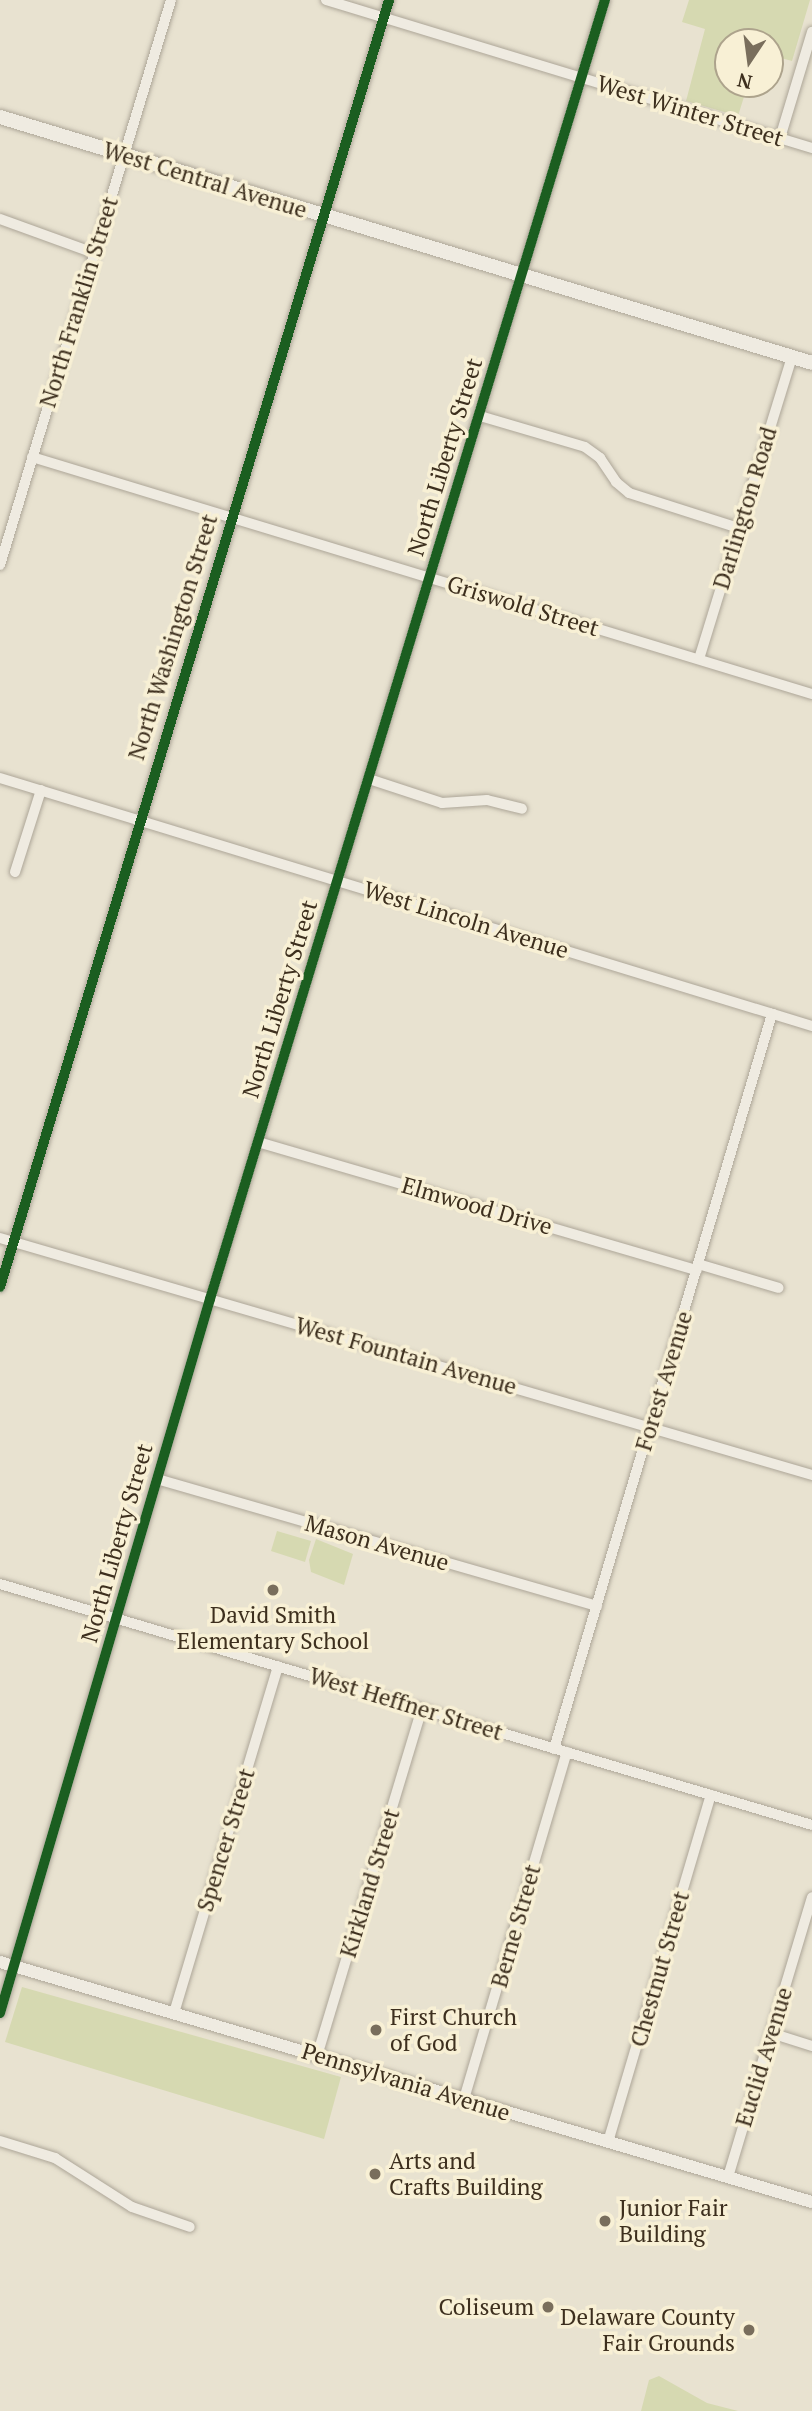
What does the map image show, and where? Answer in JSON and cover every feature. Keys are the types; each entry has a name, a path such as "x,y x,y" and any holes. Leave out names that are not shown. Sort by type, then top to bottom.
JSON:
{"main road":[{"name":"West Central Avenue","path":"0,117 812,363"}],"street":[{"name":"North Franklin Street","path":"0,565 170,0"},
{"name":"West Winter Street","path":"326,0 812,148"},
{"name":"North Washington Street","path":"0,1287 389,0"},
{"name":"North Liberty Street","path":"0,2013 210,1299 605,0"},
{"path":"779,138 812,32"},
{"path":"0,219 94,253"},
{"name":"Darlington Road","path":"699,659 792,357"},
{"path":"480,416 585,447 600,458 615,482 629,494 739,528"},
{"name":"Griswold Street","path":"32,457 812,694"},
{"name":"West Lincoln Avenue","path":"0,778 812,1026"},
{"path":"369,779 442,803 487,800 522,809"},
{"path":"16,872 41,790"},
{"name":"Forest Avenue","path":"554,1749 772,1014"},
{"name":"Elmwood Drive","path":"258,1142 779,1288"},
{"name":"West Fountain Avenue","path":"0,1238 812,1475"},
{"name":"Mason Avenue","path":"158,1479 597,1606"},
{"name":"West Heffner Street","path":"0,1584 812,1825"},
{"name":"Spencer Street","path":"174,2013 278,1666"},
{"name":"Kirkland Street","path":"317,2056 422,1709"},
{"name":"Berne Street","path":"464,2099 567,1752"},
{"name":"Chestnut Street","path":"608,2142 711,1795"},
{"name":"Euclid Avenue","path":"728,2177 812,1897"},
{"name":"Pennsylvania Avenue","path":"0,1962 812,2202"},
{"path":"771,2033 812,2046"},
{"path":"0,2141 55,2158 132,2207 190,2227"}],"green space":[{"path":"689,0 810,0 792,61 784,59 784,28 714,28 714,98 744,98 738,116 686,101 705,29 682,22"},
{"path":"277,1531 311,1541 305,1562 271,1551"},
{"path":"316,1539 353,1554 344,1585 311,1572 309,1560"},
{"path":"22,1987 341,2077 324,2139 5,2042"},
{"path":"659,2376 707,2403 738,2411 641,2411 649,2380"}],"cycle path":[{"path":"0,1287 389,0"},
{"path":"0,2013 210,1299 605,0"}],"place":[{"name":"David Smith Elementary School","path":"273,1590"},
{"name":"First Church of God","path":"376,2030"},
{"name":"Arts and Crafts Building","path":"375,2174"},
{"name":"Junior Fair Building","path":"605,2221"},
{"name":"Coliseum","path":"548,2307"},
{"name":"Delaware County Fair Grounds","path":"749,2330"}]}
